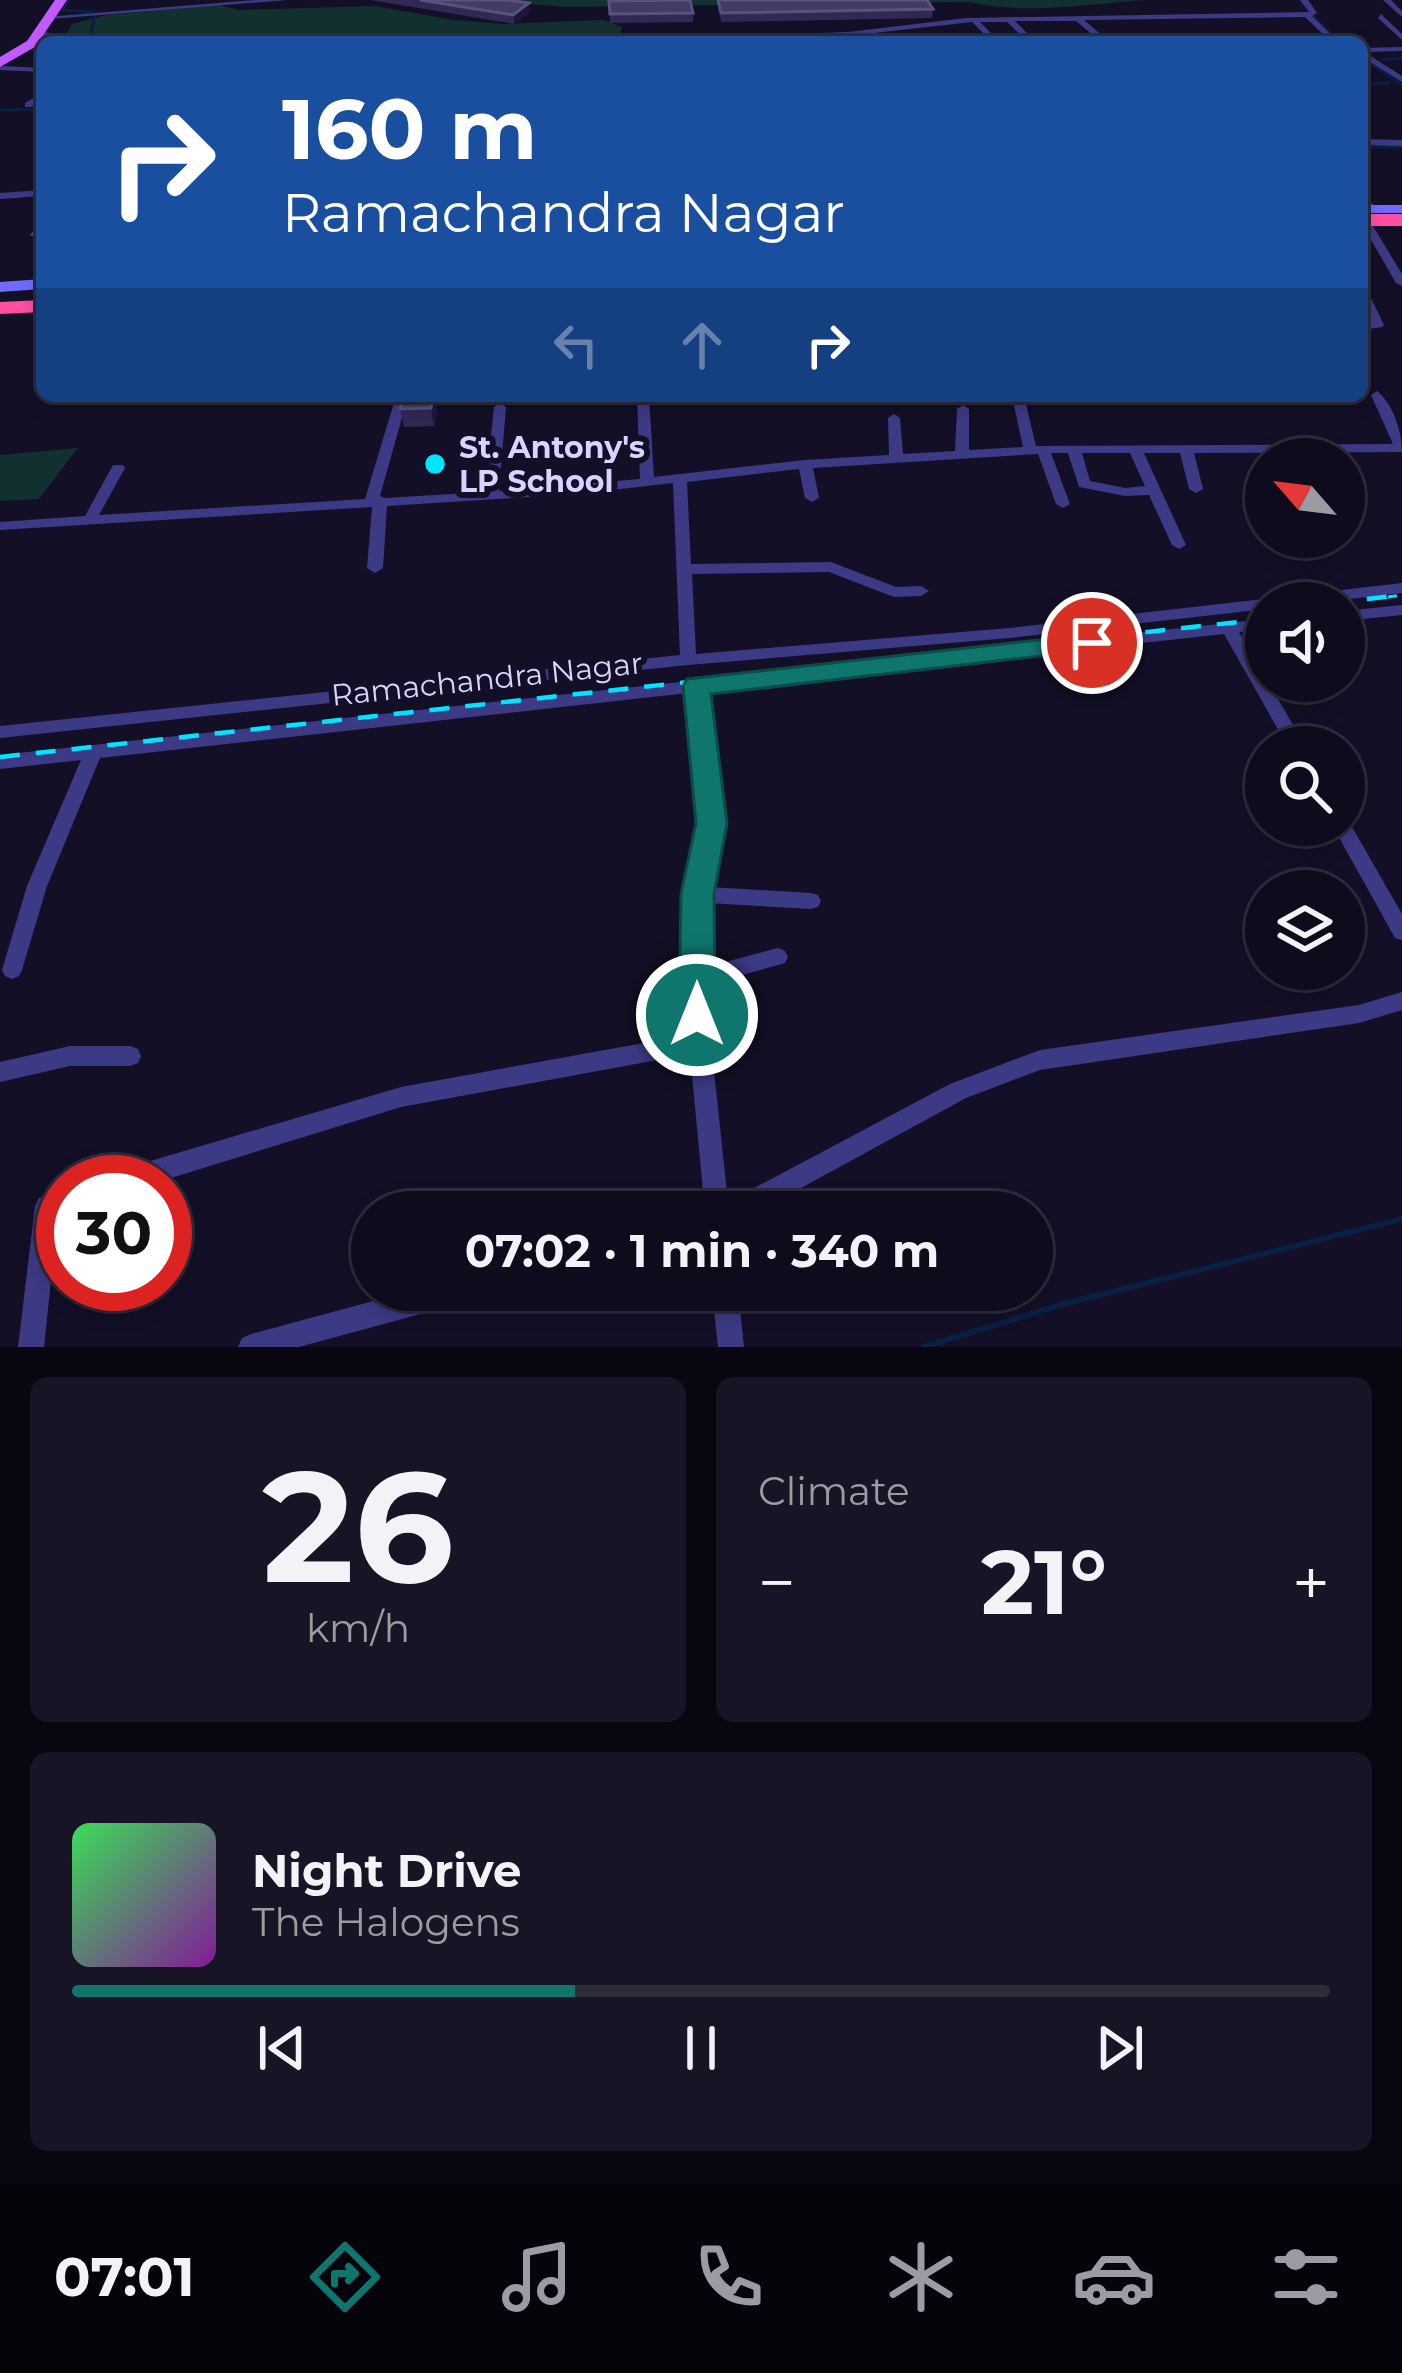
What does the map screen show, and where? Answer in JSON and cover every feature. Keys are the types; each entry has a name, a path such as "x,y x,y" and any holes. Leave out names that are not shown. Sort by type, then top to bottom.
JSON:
{"highway":[{"path":"1368,215 1402,218"},
{"path":"0,308 36,306"}],"main road":[{"path":"3,61 40,33 61,0"}],"street":[{"path":"50,17 284,0"},
{"path":"858,36 974,20 1313,13 1304,0"},
{"path":"1388,0 1402,15"},
{"path":"1306,15 1329,36"},
{"path":"1381,16 1402,38"},
{"path":"1064,18 1084,36"},
{"path":"1077,18 1099,36"},
{"path":"1008,19 1026,36"},
{"path":"974,20 990,36"},
{"path":"926,24 938,36"},
{"path":"40,33 52,36"},
{"path":"1368,54 1402,49"},
{"path":"1368,59 1402,84"},
{"path":"3,61 36,69"},
{"path":"28,105 36,100"},
{"path":"1368,142 1402,142"},
{"path":"0,196 36,193"},
{"path":"1368,221 1402,283"},
{"path":"0,287 36,284"},
{"path":"1368,305 1378,326 1368,327"},
{"path":"1365,448 1402,448 1377,395"},
{"path":"375,568 376,500 400,402"},
{"path":"643,402 647,482"},
{"path":"1020,402 1036,450 1063,504"},
{"path":"492,494 500,407"},
{"path":"962,454 963,409"},
{"path":"894,418 896,458"},
{"path":"1268,424 1272,438"},
{"path":"0,526 492,494 896,458 1036,450 1245,447"},
{"path":"1135,448 1179,545"},
{"path":"1186,448 1196,489"},
{"path":"1074,449 1084,484 1125,492 1154,490"},
{"path":"805,464 812,497"},
{"path":"91,518 118,468"},
{"path":"680,478 688,661"},
{"path":"687,569 831,567 894,592 921,591"},
{"path":"0,732 1010,633 1402,588"},
{"path":"1365,614 1402,610"},
{"name":"Ramachandra Nagar","path":"0,762 1245,626"},
{"path":"1229,628 1285,726"},
{"path":"696,686 711,823 698,894 698,1043 715,1191"},
{"path":"12,970 37,886 92,755"},
{"path":"1353,846 1402,932"},
{"path":"698,894 811,901"},
{"path":"697,966 725,971 778,957"},
{"path":"772,1191 958,1090 1040,1060 1340,1017 1402,1001"},
{"path":"192,1160 401,1096 698,1043"},
{"path":"0,1072 70,1056 130,1056"},
{"path":"31,1347 36,1300"},
{"path":"251,1347 384,1311"},
{"path":"727,1311 731,1347"}],"green space":[{"path":"483,0 1146,0 1034,8 969,2 564,7"},
{"path":"219,5 239,10 375,6 454,20 504,24 604,20 622,27 620,36 67,33 72,24 107,15"},
{"path":"78,448 39,499 0,501 0,455"}],"building":[{"path":"420,0 507,0 529,3 513,15"},
{"path":"690,0 693,13 610,14 609,1"},
{"path":"718,0 927,0 933,9 721,13"},
{"path":"402,402 432,402 431,408 400,409"}],"waterway":[{"path":"69,0 62,10 94,12"},
{"path":"90,36 95,15"},
{"path":"1314,17 1333,36"},
{"path":"1381,60 1402,58"},
{"path":"1368,62 1402,85"},
{"path":"1368,84 1388,83"},
{"path":"0,110 36,109"},
{"path":"1368,147 1402,147"},
{"path":"923,1347 1063,1304 1402,1219"}],"railway":[{"path":"1365,599 1402,595 1388,597"},
{"path":"0,757 1245,621"}],"place":[{"name":"St. Antony's LP School","path":"435,464"}],"route":[{"path":"697,1015 698,894 711,823 696,686 1092,643"}]}
